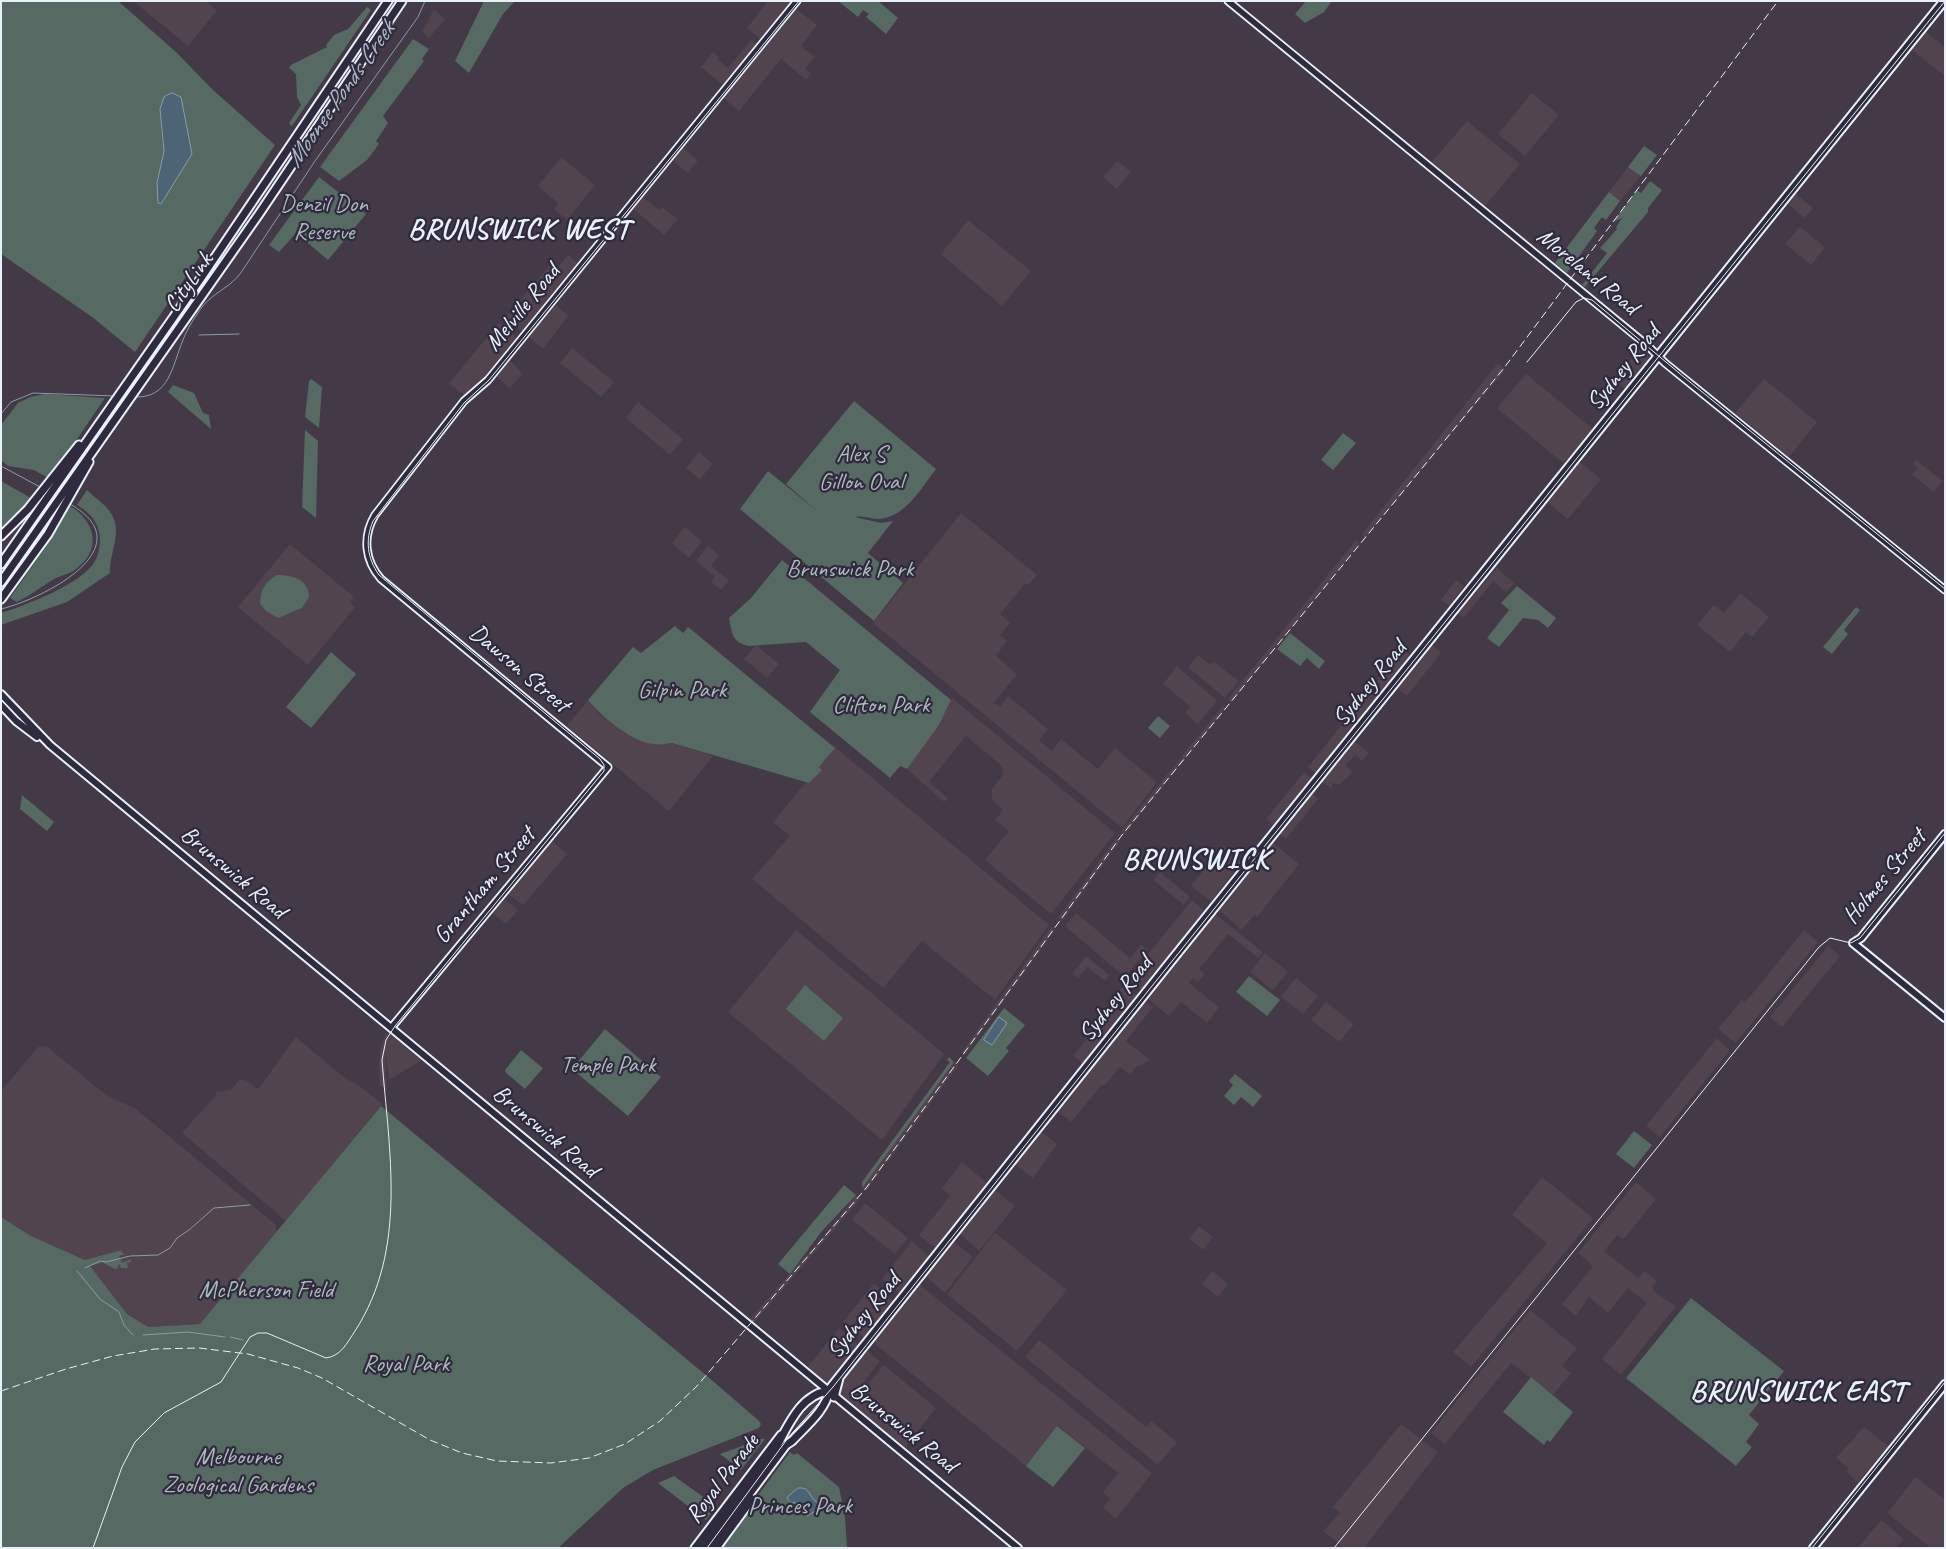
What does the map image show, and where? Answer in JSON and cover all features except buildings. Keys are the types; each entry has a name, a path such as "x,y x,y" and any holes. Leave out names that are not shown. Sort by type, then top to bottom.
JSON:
{"highway":[{"name":"CityLink","path":"1,564 40,500 122,391 222,248 388,1"},
{"name":"CityLink","path":"1,582 53,506 70,489 105,433 260,214 402,1"},
{"name":"Sydney Road","path":"828,1392 1944,1"},
{"path":"1,599 62,511 70,489"},
{"path":"1,536 40,500"},
{"path":"834,1397 839,1378"},
{"name":"Royal Parade","path":"702,1548 725,1521 755,1480 828,1399 828,1392 820,1393 804,1403 776,1439 755,1480 725,1521 709,1548"},
{"name":"Royal Parade","path":"695,1548 725,1521"},
{"name":"Royal Parade","path":"716,1548 725,1521"}],"main road":[{"name":"Melville Road","path":"399,594 379,577 370,563 366,544 368,530 375,515 464,402 487,381 797,1"},
{"name":"Moreland Road","path":"1228,1 1945,590"},
{"name":"Dawson Street","path":"399,594 608,767"},
{"name":"Brunswick Road","path":"3,701 23,724 834,1397 1019,1547"},
{"name":"Grantham Street","path":"391,1028 608,767"},
{"name":"Holmes Street","path":"1860,949 1853,944 1861,938 1945,834"},
{"path":"1861,938 1860,949 1945,1018"},
{"path":"1813,1548 1945,1384"}],"shaded area":[{"path":"133,1 206,1 217,10 188,46"},
{"path":"768,1 794,1 791,5 817,25 801,46 815,57 805,69 811,74 806,80 781,59 739,111 723,98 767,45 747,28"},
{"path":"434,9 445,19 429,38 422,32"},
{"path":"1926,32 1945,47 1945,76 1912,50"},
{"path":"751,40 757,44 723,85 701,67 713,52 719,57 717,59 728,68"},
{"path":"1532,93 1559,115 1525,156 1498,134"},
{"path":"1467,121 1520,164 1485,206 1432,162"},
{"path":"683,148 698,160 688,173 673,161"},
{"path":"561,157 595,185 567,220 554,209 558,203 538,186"},
{"path":"1117,161 1131,172 1117,189 1103,177"},
{"path":"1628,167 1641,176 1620,201 1609,192"},
{"path":"1796,194 1813,208 1805,218 1788,204"},
{"path":"643,197 659,210 662,207 678,219 664,235 633,209"},
{"path":"968,220 1031,271 1002,306 941,254"},
{"path":"1800,227 1825,247 1811,265 1785,244"},
{"path":"568,255 579,264 523,332 506,317 549,266 556,270"},
{"path":"556,305 568,316 543,349 529,337"},
{"path":"499,323 517,338 486,377 465,396 449,383"},
{"path":"1634,342 1647,352 1649,359 1625,389 1614,380 1639,350 1633,344"},
{"path":"572,348 614,382 601,397 560,363"},
{"path":"510,360 522,374 510,388 496,376"},
{"path":"1498,363 1505,369 1501,375 1365,538 1362,534"},
{"path":"1526,374 1593,429 1563,463 1497,408"},
{"path":"1764,379 1817,422 1789,457 1735,413"},
{"path":"638,402 683,439 670,455 626,418"},
{"path":"699,452 713,464 700,479 686,468"},
{"path":"1916,460 1943,481 1934,492 1912,475 1918,468 1913,464"},
{"path":"1580,462 1601,479 1568,519 1547,502"},
{"path":"961,513 1037,575 1029,584 1025,584 1000,614 1010,623 1000,635 1007,641 996,656 1017,674 994,703 1000,707 1008,696 1048,729 1039,740 1052,751 1061,739 1098,769 1115,748 1157,782 1122,828 873,623"},
{"path":"685,527 702,541 689,558 672,543"},
{"path":"1356,540 1359,545 1231,703 1228,699"},
{"path":"290,544 354,597 350,603 355,607 308,665 238,607"},
{"path":"708,546 719,555 711,566 729,580 721,590 711,582 715,577 696,561"},
{"path":"1497,568 1514,583 1506,592 1493,581 1464,618 1458,613"},
{"path":"1456,580 1464,586 1449,606 1441,600"},
{"path":"1740,593 1769,617 1752,637 1746,632 1730,652 1697,625 1714,605 1724,613"},
{"path":"756,645 779,664 767,678 744,659"},
{"path":"1432,645 1441,653 1407,696 1397,688"},
{"path":"1402,649 1410,656 1316,774 1308,767"},
{"path":"1198,655 1211,665 1214,662 1239,681 1225,698 1188,667"},
{"path":"1177,666 1217,701 1198,724 1185,713 1190,706 1163,684"},
{"path":"952,698 1115,833 1051,914 985,860 1009,831 995,820 1003,810 992,800 992,789 1003,775 1002,766 966,736 929,782 948,798 944,802 907,769 939,725"},
{"path":"588,700 597,712 625,734 653,744 672,743 713,756 669,811 567,726"},
{"path":"1223,706 1225,709 1125,834 1121,831"},
{"path":"1355,742 1369,753 1362,761 1355,755 1346,764 1352,773 1340,784 1337,785 1332,782 1332,789 1322,782"},
{"path":"835,747 1049,925 995,1000 922,941 883,988 752,879 790,836 773,822 806,782 809,783 821,769 819,767"},
{"path":"1304,772 1311,778 1273,825 1266,819"},
{"path":"1312,794 1318,799 1286,839 1280,835"},
{"path":"1116,838 1120,841 1062,921 1058,918"},
{"path":"552,841 567,854 523,905 508,894"},
{"path":"1273,843 1299,864 1257,917 1254,915 1242,930 1219,910"},
{"path":"1223,846 1242,862 1211,901 1191,886"},
{"path":"1160,872 1190,897 1184,905 1153,880"},
{"path":"504,899 518,910 506,924 492,913"},
{"path":"1192,900 1204,911 1141,990 1128,979"},
{"path":"1076,913 1130,958 1141,945 1147,950 1125,977 1065,926"},
{"path":"1214,913 1263,952 1258,958 1228,934 1199,969 1205,974 1198,982 1193,978 1189,983 1219,1007 1207,1023 1181,1002 1169,1016 1146,997"},
{"path":"1051,927 1055,930 964,1056 962,1052"},
{"path":"796,930 944,1054 882,1140 728,1012"},
{"path":"1804,930 1818,942 1736,1043 1718,1029 1742,1000 1744,1002 1749,998"},
{"path":"1828,946 1840,956 1782,1027 1770,1017"},
{"path":"1265,953 1288,972 1273,990 1250,972"},
{"path":"1086,956 1109,975 1105,981 1087,967 1078,978 1072,974"},
{"path":"1296,978 1318,996 1303,1014 1281,997"},
{"path":"1124,986 1137,996 1083,1064 1073,1056 1116,1003 1112,999"},
{"path":"1145,1001 1153,1007 1126,1041 1150,1060 1136,1067 1130,1075 1120,1067 1106,1084 1100,1087 1071,1122 1057,1111"},
{"path":"1326,1002 1354,1024 1339,1042 1311,1020"},
{"path":"386,1032 389,1035 388,1039 391,1035 422,1060 389,1080 385,1050 387,1091 380,1085 379,1063 381,1047"},
{"path":"296,1037 346,1079 356,1083 382,1104 286,1221 182,1133 216,1095 216,1092 231,1090 240,1079 247,1081 258,1089"},
{"path":"1717,1038 1730,1050 1660,1137 1646,1126"},
{"path":"46,1046 106,1095 136,1109 275,1224 277,1232 200,1324 148,1327 127,1314 85,1260 31,1236 1,1217 1,1091 38,1047"},
{"path":"954,1062 958,1066 866,1191 862,1188"},
{"path":"1040,1131 1057,1144 1033,1178 1014,1164"},
{"path":"962,1162 987,1183 936,1249 919,1235 950,1196 942,1188"},
{"path":"1542,1177 1593,1218 1471,1367 1453,1352 1547,1243 1512,1215"},
{"path":"1636,1182 1656,1199 1624,1239 1617,1235 1604,1251 1638,1278 1644,1271 1657,1281 1652,1287 1656,1293 1676,1306 1621,1375 1602,1359 1647,1303 1628,1288 1608,1313 1589,1297 1576,1316 1562,1304 1593,1266 1578,1253"},
{"path":"995,1190 1015,1206 979,1251 960,1234"},
{"path":"856,1195 860,1199 752,1325 748,1321 830,1229"},
{"path":"865,1203 908,1238 895,1254 852,1220"},
{"path":"1199,1226 1213,1237 1203,1250 1189,1239"},
{"path":"995,1233 1067,1290 1017,1351 947,1294"},
{"path":"912,1241 929,1256 900,1294 882,1279"},
{"path":"954,1242 973,1257 945,1293 926,1276"},
{"path":"1212,1271 1228,1284 1218,1297 1202,1284"},
{"path":"874,1283 893,1301 864,1338 843,1322"},
{"path":"920,1285 1152,1473 1116,1519 1103,1508 1110,1499 1103,1492 1118,1473 1058,1426 1026,1466 875,1344 875,1341"},
{"path":"1530,1310 1577,1348 1562,1366 1571,1373 1553,1395 1511,1363 1445,1444 1431,1433"},
{"path":"839,1328 858,1345 827,1383 807,1368"},
{"path":"1039,1340 1146,1427 1151,1421 1177,1442 1158,1465 1025,1357"},
{"path":"867,1351 880,1361 864,1382 867,1385 884,1365 936,1408 905,1448 838,1393 842,1382"},
{"path":"1401,1424 1438,1452 1364,1548 1344,1548 1323,1531 1340,1513 1333,1507"},
{"path":"1864,1427 1888,1446 1858,1482 1846,1472 1849,1468 1836,1458"},
{"path":"1916,1477 1945,1500 1945,1548 1931,1548 1887,1513"},
{"path":"1881,1520 1904,1539 1896,1548 1858,1548"}],"green space":[{"path":"1,1 118,1 176,52 212,89 275,145 135,352 92,317 1,254"},
{"path":"484,1 515,1 503,14 469,73 455,61"},
{"path":"838,1 878,1 898,18 886,34 866,17 869,14 863,10 858,17"},
{"path":"1306,1 1332,1 1324,12 1305,23 1295,14"},
{"path":"367,7 371,10 292,126 289,123 301,105 297,97 296,74 289,68 291,65 327,47 326,45 334,35 348,29"},
{"path":"413,39 429,49 422,59 424,61 383,116 388,123 376,141 379,144 367,160 339,181 320,167"},
{"path":"1644,146 1657,155 1641,176 1628,167"},
{"name":"Denzil Don Reserve","path":"319,177 366,214 328,260 296,233 279,252 269,245"},
{"path":"1650,181 1662,190 1648,208 1648,212 1585,287 1582,285 1607,253 1600,248 1617,229 1616,227 1622,218 1613,222 1637,190 1641,193"},
{"path":"1609,192 1620,201 1606,220 1602,217 1594,228 1597,231 1567,273 1555,263"},
{"path":"311,379 322,387 319,428 305,417 309,381"},
{"path":"173,385 194,393 203,413 209,415 211,429 168,392"},
{"path":"45,394 105,398 50,479 34,470 8,466 1,460 1,425 18,403 30,397"},
{"path":"854,401 936,469 912,500 897,513 879,519 855,517 881,523 893,521 868,553 903,583 874,621 740,509 768,471 817,511 786,484"},
{"path":"305,430 318,441 316,518 302,507"},
{"path":"1343,433 1356,443 1333,470 1321,460"},
{"path":"1,481 31,498 1,533"},
{"path":"87,490 110,512 116,526 110,573 67,602 1,625 1,613 52,593 79,577 95,561 100,544 98,527 90,515 77,505"},
{"path":"70,506 85,519 90,527 93,544 85,560 73,571 56,578 17,602 10,598 45,548"},
{"name":"Clifton Park","path":"782,560 951,700 939,725 907,769 900,766 890,778 810,712 840,670 806,642 749,646 743,645 736,640 729,618 751,598"},
{"path":"277,575 299,579 306,586 309,597 302,608 278,618 266,611 260,604 264,587"},
{"path":"1517,586 1556,618 1548,628 1538,620 1523,618 1499,647 1487,638 1509,610 1501,603"},
{"path":"1856,607 1860,610 1844,630 1848,634 1832,654 1823,647"},
{"name":"Gilpin Park","path":"675,626 683,633 688,627 835,748 819,767 822,770 809,783 672,743 652,744 643,742 617,727 588,700 633,647 641,653"},
{"path":"1290,633 1325,661 1319,669 1307,658 1300,666 1277,649"},
{"path":"331,652 356,674 311,728 286,707"},
{"path":"1158,716 1170,726 1160,738 1148,728"},
{"path":"22,795 54,822 47,831 20,809"},
{"path":"1249,976 1280,1000 1267,1016 1236,992"},
{"path":"805,985 843,1018 824,1041 786,1009"},
{"path":"1004,1008 1025,1025 1006,1048 1009,1051 988,1076 966,1058"},
{"name":"Temple Park","path":"605,1029 661,1077 628,1116 572,1069"},
{"path":"521,1050 543,1068 525,1089 505,1070"},
{"path":"949,1057 954,1062 862,1188 862,1182 950,1062 947,1060"},
{"path":"1235,1074 1262,1096 1253,1107 1241,1097 1234,1105 1224,1096 1233,1085 1229,1081"},
{"name":"Royal Park","path":"381,1106 707,1376 758,1420 761,1424 759,1428 653,1470 623,1488 558,1548 1,1548 1,1217 31,1236 85,1260 122,1250 121,1252 125,1254 119,1256 122,1263 131,1259 130,1263 127,1262 128,1268 121,1268 119,1264 118,1268 115,1269 100,1261 101,1263 90,1266 127,1314 148,1327 200,1324"},
{"path":"1634,1131 1652,1145 1634,1168 1616,1154"},
{"path":"844,1185 856,1195 822,1231 790,1274 778,1264"},
{"path":"1691,1298 1784,1371 1749,1415 1759,1424 1746,1442 1752,1447 1736,1466 1626,1378"},
{"path":"1531,1377 1573,1412 1550,1442 1547,1440 1544,1445 1503,1412"},
{"path":"1057,1426 1085,1448 1053,1487 1026,1466"},
{"path":"765,1439 741,1470 720,1454"},
{"name":"Princes Park","path":"790,1452 794,1455 797,1453 839,1487 845,1517 847,1548 719,1548"},
{"path":"674,1476 716,1506 706,1520 658,1483"}],"water":[{"path":"172,93 181,97 192,154 161,204 158,203 157,183 164,151 160,109 164,97"},
{"path":"999,1017 1007,1023 992,1045 984,1040"},
{"path":"798,1488 808,1491 818,1503 817,1510 807,1516 800,1503 791,1503 787,1498"}],"waterway":[{"name":"Moonee Ponds Creek","path":"135,397 147,396 163,386 168,379 191,323 199,311 206,302 240,274 315,161 418,17 425,1"},
{"path":"199,335 239,334"},
{"name":"Moonee Ponds Creek","path":"1,414 11,402 33,393 114,396"},
{"name":"Moonee Ponds Creek","path":"1,466 40,487"},
{"name":"Moonee Ponds Creek","path":"1,609 40,594 61,583 80,569 93,553 97,537 91,520 70,504"},
{"path":"85,1268 100,1261 106,1262 130,1256 158,1255 170,1248 177,1238 214,1208 250,1205"},
{"path":"77,1271 100,1299 119,1312 124,1325 133,1335"},
{"path":"143,1335 188,1332 225,1337"},
{"path":"230,1337 243,1340"}],"tram line":[{"path":"93,1548 122,1467 135,1442 164,1413 221,1382 250,1337 258,1333 267,1333 326,1358 340,1352 355,1331 372,1300 383,1267 389,1233 391,1165 382,1060 386,1040 395,1026 604,771 604,765 600,759 379,575 368,549 370,528 373,521 464,403 489,380 799,1"},
{"path":"707,1548 788,1438 833,1387 1148,991 1945,1"},
{"path":"1527,362 1576,302 1584,298 1592,300 1945,589"},
{"path":"1334,1548 1819,947 1830,938 1851,943 1860,938 1945,833"},
{"path":"1812,1548 1945,1382"}],"railway":[{"path":"1,1391 66,1369 113,1356 155,1349 199,1348 248,1354 298,1368 322,1378 430,1440 462,1453 497,1461 551,1463 589,1458 625,1444 660,1421 697,1386 867,1187 1122,835 1504,368 1778,1"}],"district":[{"name":"BRUNSWICK WEST","path":"519,230"},
{"name":"BRUNSWICK","path":"1196,860"},
{"name":"BRUNSWICK EAST","path":"1798,1392"}],"park label":[{"name":"Alex S Gillon Oval","path":"861,469"},
{"name":"Brunswick Park","path":"850,570"},
{"name":"McPherson Field","path":"266,1291"},
{"name":"Melbourne Zoological Gardens","path":"238,1472"}]}
